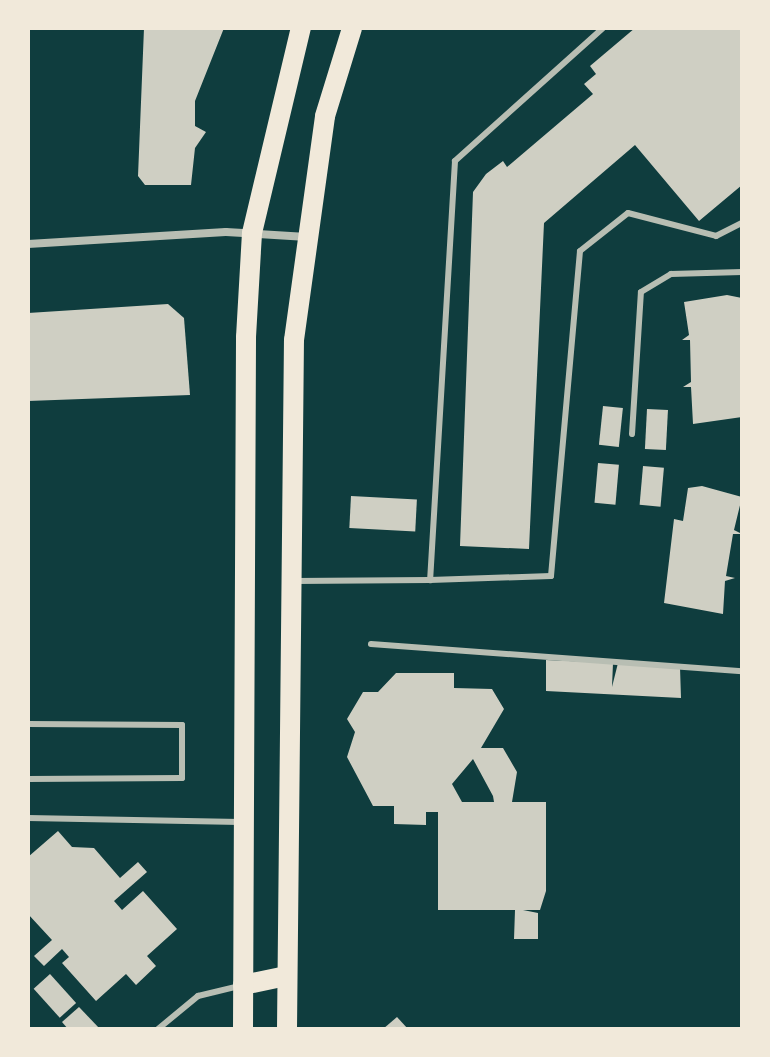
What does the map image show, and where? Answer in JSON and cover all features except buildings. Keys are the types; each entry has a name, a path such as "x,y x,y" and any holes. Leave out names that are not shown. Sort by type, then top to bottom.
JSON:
{"main road":[{"path":"243,1029 252,233 301,28"},
{"path":"287,1029 294,340 325,116 352,28"},
{"path":"243,985 286,976"}],"street":[{"path":"28,244 252,233 307,237"}],"lane":[{"path":"430,580 455,161 603,28"},
{"path":"293,581 551,576 580,251 628,213 716,236 742,223"},
{"path":"632,434 641,292 671,274 742,272"},
{"path":"371,644 742,671"},
{"path":"28,724 182,725 182,778 28,779"},
{"path":"28,818 243,822"},
{"path":"158,1029 198,996 243,985"}]}
